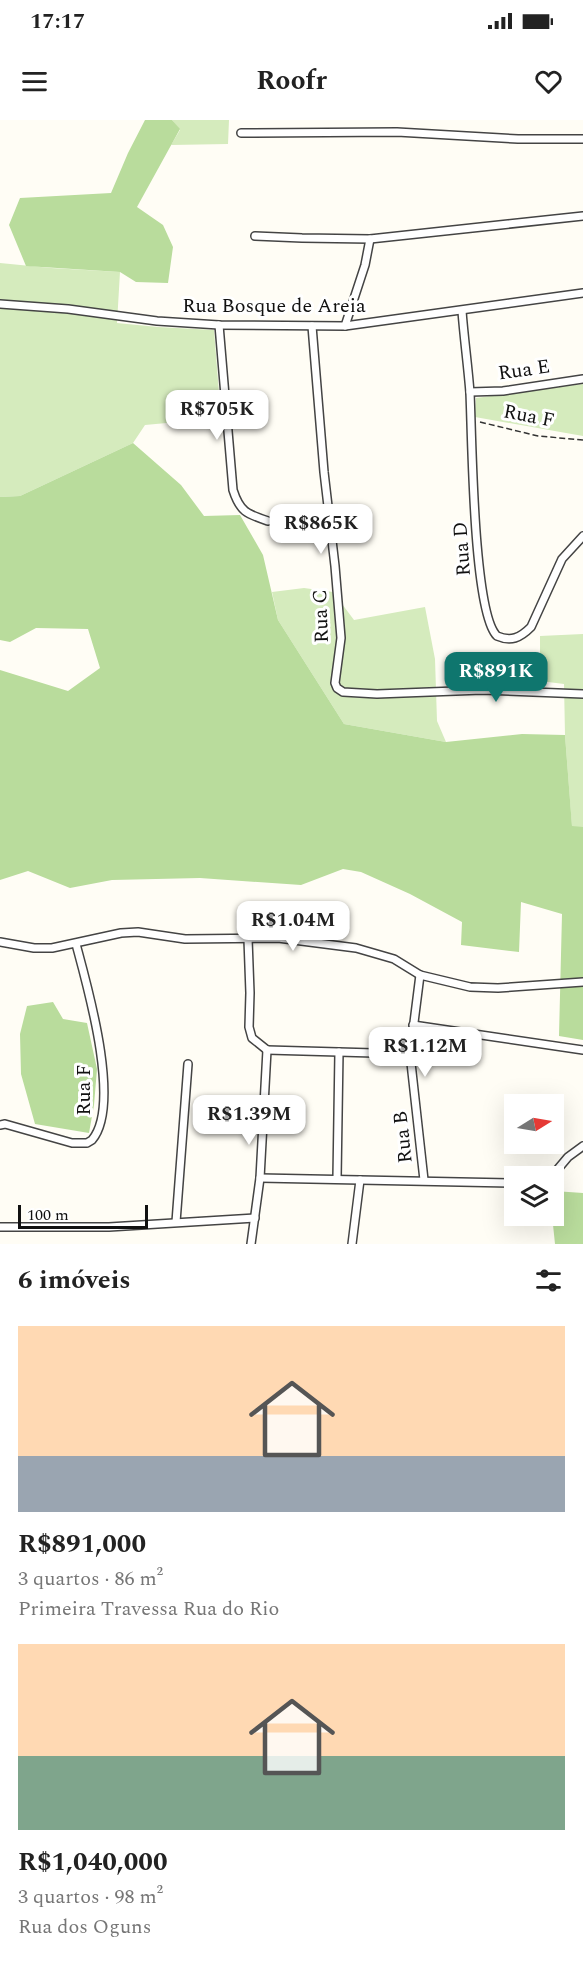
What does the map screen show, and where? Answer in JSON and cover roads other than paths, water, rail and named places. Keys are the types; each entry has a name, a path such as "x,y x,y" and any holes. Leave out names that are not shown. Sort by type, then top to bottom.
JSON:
{"street":[{"path":"241,133 397,132 518,139 583,139"},
{"path":"255,236 370,238 583,216"},
{"path":"345,326 362,273 370,238"},
{"name":"Rua Bosque de Areia","path":"0,304 68,309 157,321 219,325 345,326 583,293"},
{"name":"Rua D","path":"462,311 470,392 479,577 490,626 497,636 516,639 531,627 562,559 583,536"},
{"path":"219,325 233,490 240,507 252,516 268,521"},
{"name":"Rua C","path":"312,326 324,472 340,619 341,638 336,686 338,690 377,694 482,690 583,694"},
{"name":"Rua E","path":"470,392 503,391 583,379"},
{"path":"0,942 34,948 76,944 106,936 138,932 185,939 278,938 356,948 394,959 420,975 448,983 481,988 583,982"},
{"path":"248,939 249,1026 252,1038 258,1045 267,1050 410,1054"},
{"name":"Rua F","path":"0,1125 5,1124 80,1144 92,1140 101,1126 104,1098 98,1036 94,1010 76,944"},
{"name":"Rua B","path":"420,975 410,1054 424,1180"},
{"path":"413,1025 583,1050"},
{"path":"251,1244 260,1178 267,1050"},
{"path":"337,1178 339,1052"},
{"path":"176,1222 188,1064"},
{"path":"560,1166 583,1146"},
{"path":"260,1178 504,1183"},
{"path":"352,1244 360,1180"},
{"path":"0,1227 109,1227 255,1218"}]}
